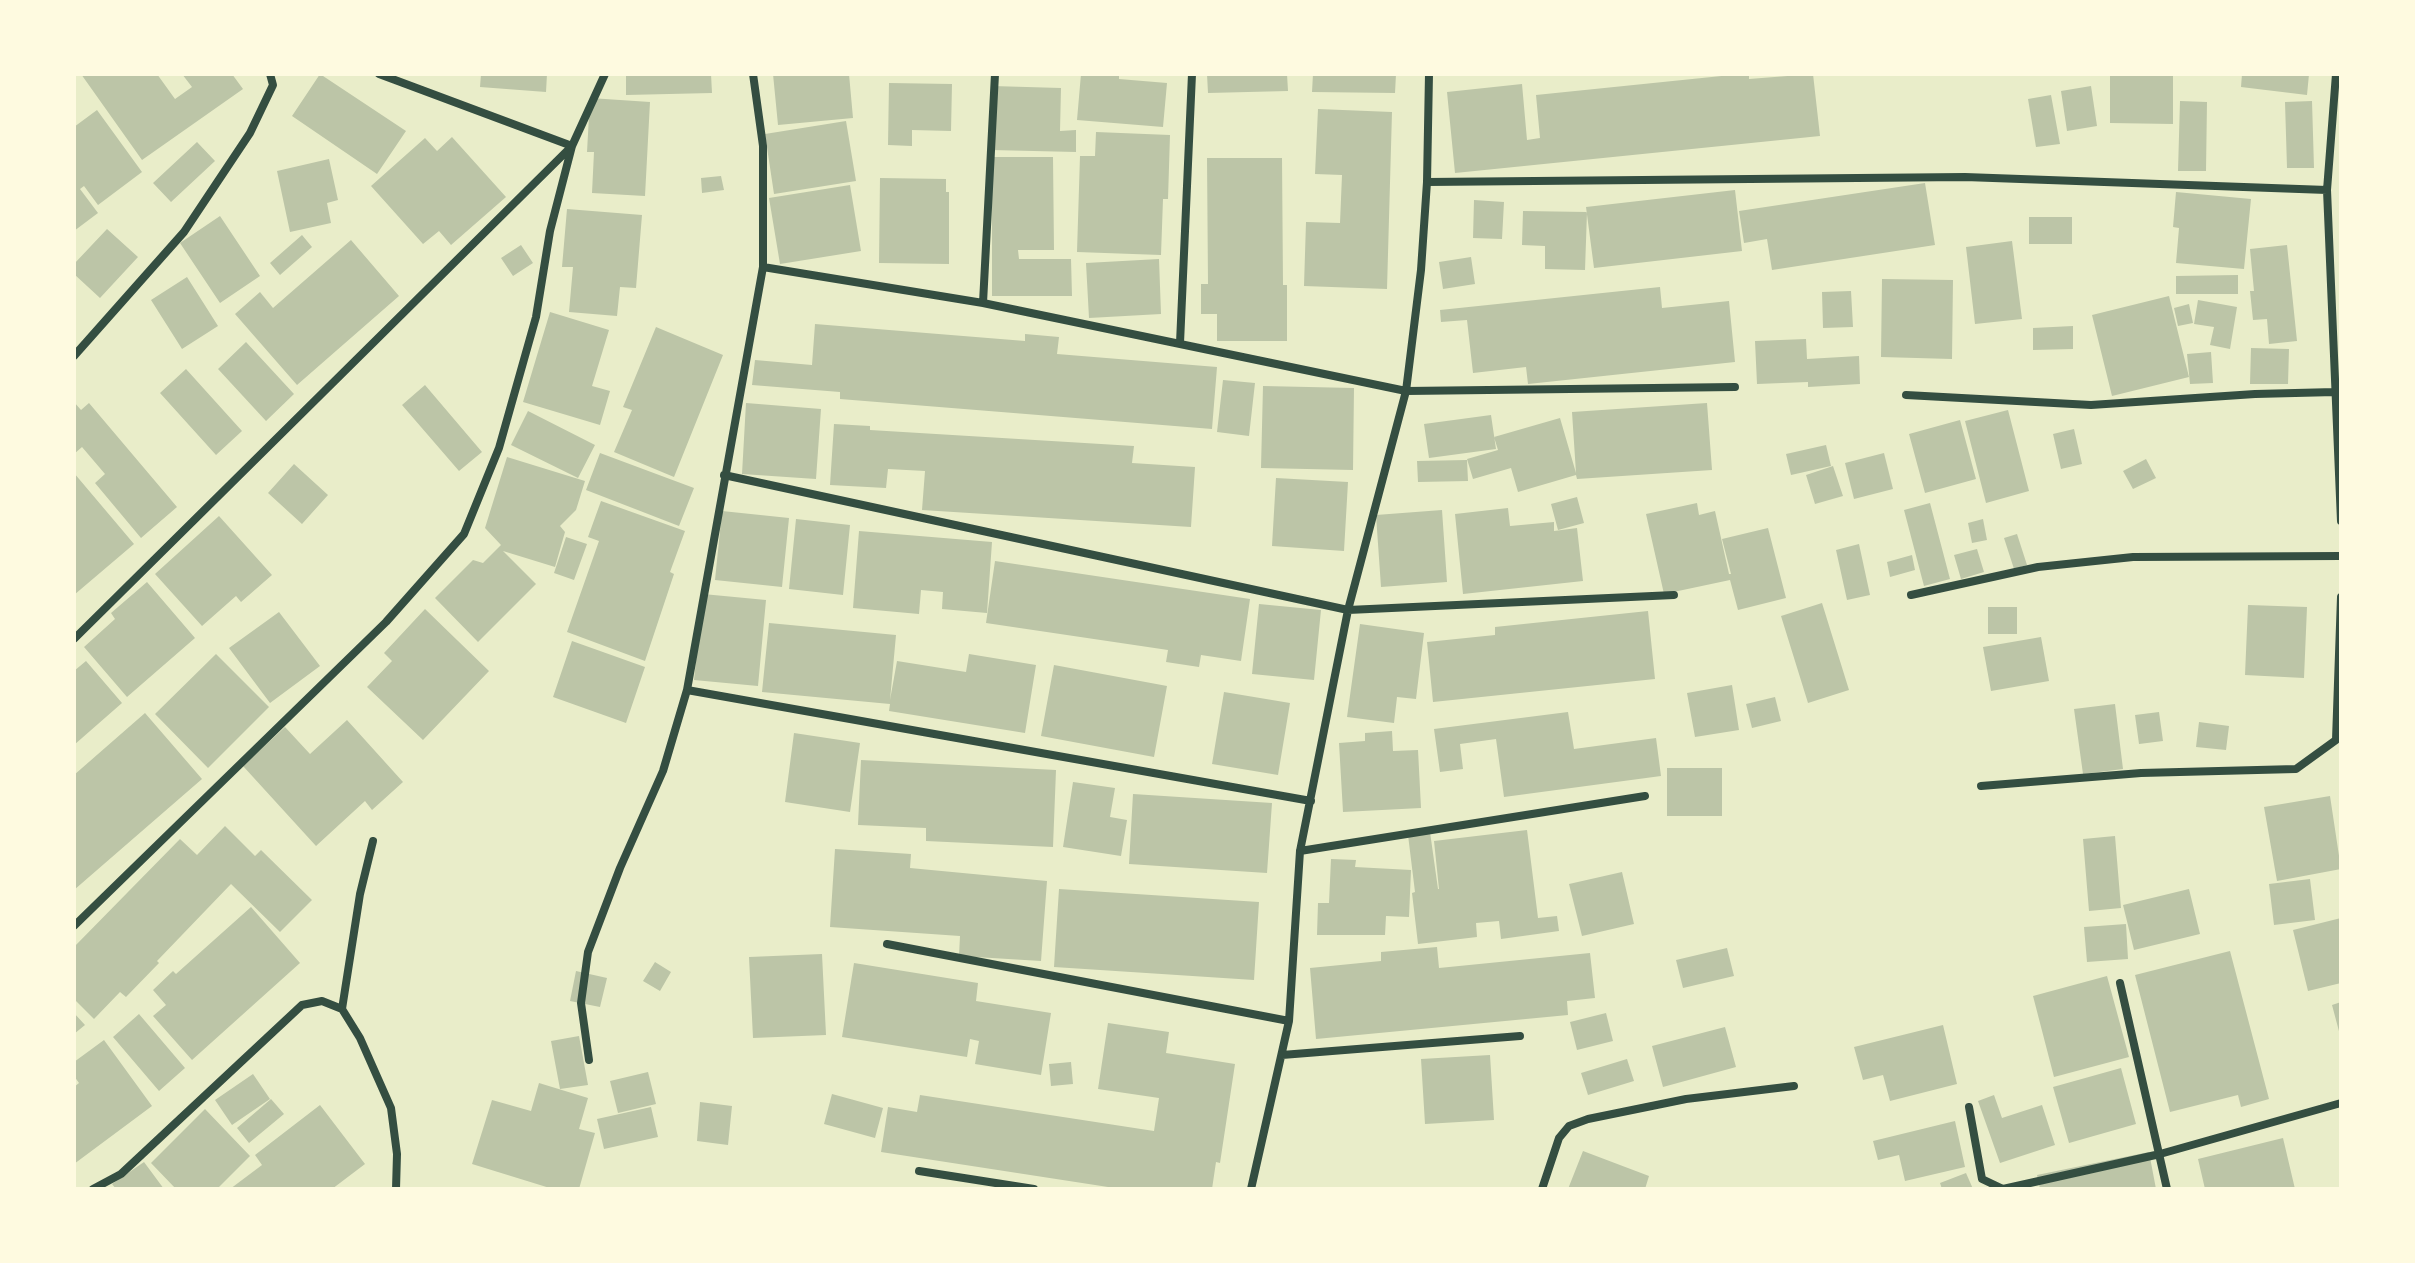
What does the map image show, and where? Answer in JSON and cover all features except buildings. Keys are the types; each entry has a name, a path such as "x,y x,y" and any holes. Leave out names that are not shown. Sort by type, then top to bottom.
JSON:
{"street":[{"path":"74,356 184,232 250,133 273,85 270,74"},
{"path":"379,74 572,146"},
{"path":"74,926 386,622 464,534 499,448 536,317 550,231 572,146 605,74"},
{"path":"589,1060 581,1003 588,952 620,868 663,771 687,690 763,267 763,146 753,74"},
{"path":"983,303 995,74"},
{"path":"1180,343 1192,74"},
{"path":"1251,1189 1289,1021 1300,851 1348,610 1406,391 1421,270 1427,182 1429,74"},
{"path":"2336,74 2327,190 2341,521"},
{"path":"74,639 572,146"},
{"path":"1427,182 1965,177 2327,190"},
{"path":"763,267 983,303 1406,391 1735,387"},
{"path":"1906,395 2091,405 2335,392"},
{"path":"724,475 1348,610 1674,595"},
{"path":"1911,595 2038,567 2133,557 2341,556"},
{"path":"1981,786 2141,773 2296,769 2336,740 2341,597"},
{"path":"687,690 1311,801"},
{"path":"1300,851 1645,796"},
{"path":"342,1009 360,894 373,841"},
{"path":"887,944 1289,1021"},
{"path":"2120,983 2167,1189"},
{"path":"93,1189 121,1174 302,1005 322,1001 342,1009 360,1038 391,1108 397,1154 396,1189"},
{"path":"1282,1055 1520,1036"},
{"path":"1542,1189 1559,1138 1569,1126 1588,1119 1686,1099 1794,1086"},
{"path":"1969,1107 1982,1179 2003,1189 2160,1154 2341,1103"},
{"path":"919,1171 1034,1189"}]}
